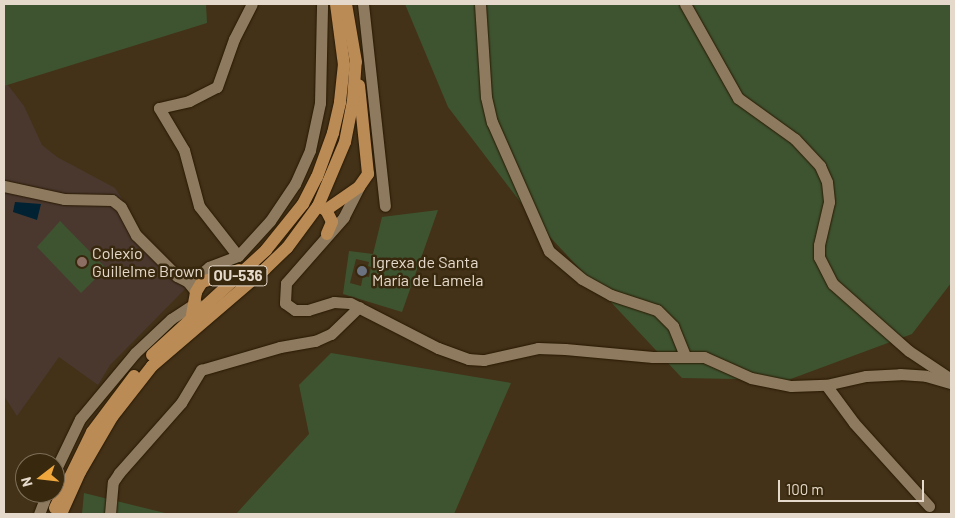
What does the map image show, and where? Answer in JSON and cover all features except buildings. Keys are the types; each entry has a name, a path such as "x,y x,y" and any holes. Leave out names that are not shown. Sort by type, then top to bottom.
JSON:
{"main road":[{"name":"OU-536","path":"336,4 350,64"},
{"name":"OU-536","path":"53,514 92,432 139,370 192,316 266,250 303,204 317,177 333,134 350,64 346,4"},
{"path":"350,64 339,146 359,148 374,156"},
{"path":"266,250 318,206 359,187 368,174 374,156 350,64"},
{"name":"OU-536","path":"61,514 80,472 112,417 152,366 287,248 318,206 339,146"},
{"path":"318,206 332,222 327,234"},
{"path":"192,316 198,291 256,260"},
{"path":"198,291 208,295 215,295 228,291 244,277 264,270"}],"street":[{"path":"238,256 200,206 184,150 158,108 189,101 217,87 252,4"},
{"path":"64,453 80,419 135,353 198,291 202,273 209,268 238,256 270,221 295,184 310,150 320,103 322,4"},
{"path":"363,4 374,156 385,206"},
{"path":"480,4 486,97 492,122 550,251 569,270 603,291 656,310 673,326 685,356"},
{"path":"684,4 738,98 795,139 820,166 827,182 829,202 819,245 819,257 833,284 884,330 951,381"},
{"path":"4,186 64,199 112,200 121,207 136,234 177,276 187,281 198,291"},
{"path":"359,187 344,217 327,234 286,283 285,303 295,310 308,310 334,302 359,307 438,348 468,359 484,360 538,348 653,357 704,357 772,383 826,385 866,376 900,374 926,376 951,381"},
{"path":"110,514 116,477 181,402 201,370 280,347 315,341 331,334 359,307"},
{"path":"826,385 854,422 929,506"}],"shaded area":[{"name":"Colexio Guillelme Brown","path":"4,80 24,106 42,145 57,157 115,188 130,211 136,236 186,288 110,365 98,385 59,357 17,416 4,396"}],"green space":[{"path":"4,4 206,4 207,23 4,86"},
{"path":"405,4 951,4 951,283 912,334 788,380 682,378 534,220 448,107"},
{"path":"438,210 402,312 343,294 349,251 373,254 382,217","holes":["356,259 369,262 368,266 371,267 369,277 363,276 361,286 350,283"]},
{"path":"60,221 106,268 81,293 37,247"},
{"path":"331,353 511,383 454,514 236,514 309,434 299,385"},
{"path":"84,493 169,514 82,514"}],"water":[{"path":"15,202 41,204 37,220 13,212"}],"place":[{"name":"Colexio Guillelme Brown","path":"82,262"},
{"name":"Igrexa de Santa María de Lamela","path":"362,271"}]}
